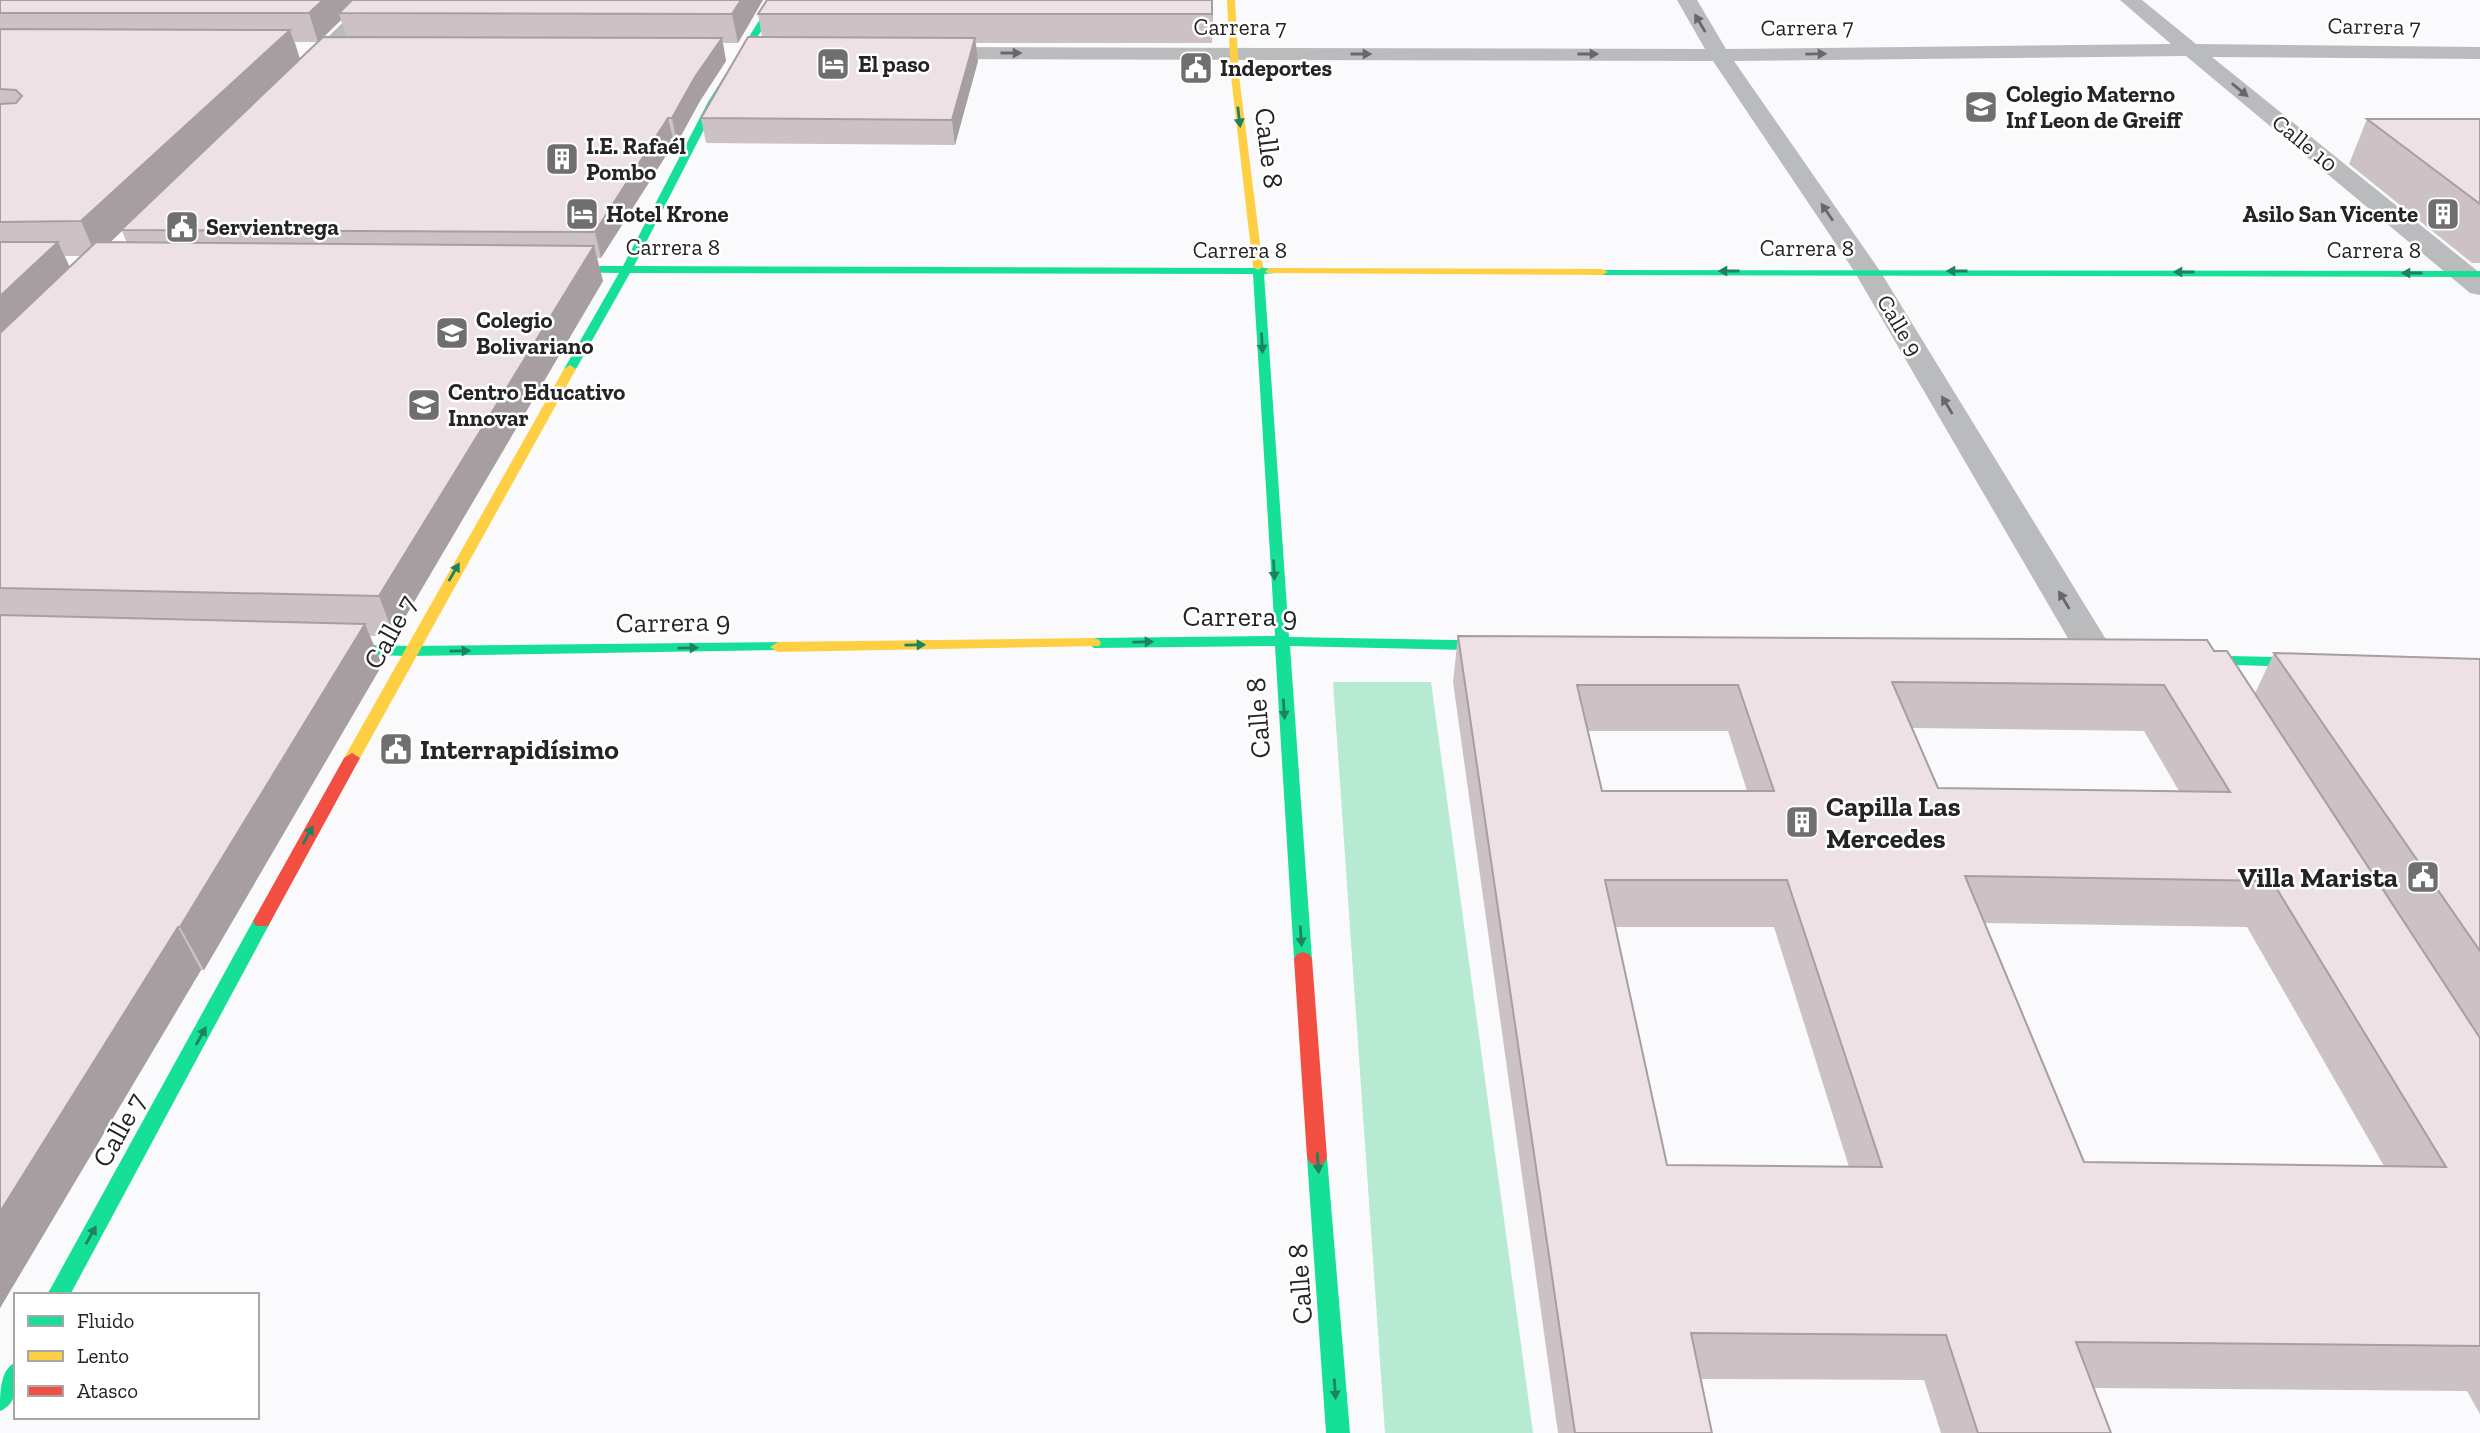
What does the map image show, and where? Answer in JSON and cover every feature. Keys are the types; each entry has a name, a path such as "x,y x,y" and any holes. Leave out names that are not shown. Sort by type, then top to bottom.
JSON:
{"street":[{"path":"285,91 377,0"},
{"name":"Calle 7","path":"59,1293 410,651 626,270 713,102 776,0"},
{"name":"Calle 8","path":"1231,0 1231,53 1259,273 1279,641 1338,1433"},
{"name":"Calle 9","path":"1687,0 1719,55 1867,271 2098,659"},
{"name":"Calle 10","path":"2130,0 2474,278"},
{"name":"Carrera 7","path":"899,52 1719,55 2192,50 2480,53"},
{"path":"298,52 353,52"},
{"path":"719,52 774,52"},
{"name":"Carrera 8","path":"530,269 1259,273 1867,271 2474,278"},
{"name":"Carrera 9","path":"314,649 410,651 1279,641 1529,646"},
{"path":"2185,660 2343,664"},
{"path":"2185,660 2228,695"},
{"path":"0,1401 14,1376"}],"green space":[{"path":"1333,682 1431,682 1533,1433 1385,1433"}],"building":[{"path":"0,0 323,0 309,13 0,13"},
{"path":"352,0 741,0 732,14 339,13"},
{"path":"767,0 1212,0 1212,14 758,14"},
{"path":"0,29 290,30 81,221 0,222 0,104 16,103 22,96 16,90 0,89"},
{"path":"323,37 722,38 595,232 121,230"},
{"path":"748,37 975,38 952,120 701,118"},
{"path":"2367,119 2480,119 2480,204"},
{"path":"0,242 58,242 0,296"},
{"path":"96,242 594,246 379,596 0,588 0,333"},
{"path":"0,615 365,624 180,927 0,1212"},
{"path":"1458,636 2207,640 2214,651 2227,651 2480,1038 2480,1346 2076,1342 2111,1433 1978,1433 1946,1335 1691,1333 1712,1433 1575,1433","holes":["1892,682 2164,685 2230,792 1938,788","1577,685 1738,685 1774,791 1602,791","1965,876 2272,881 2446,1167 2084,1162","1605,880 1787,880 1882,1167 1667,1165"]},
{"path":"2274,653 2480,659 2480,951"}],"traffic: fast":[{"path":"570,369 626,270 713,102 776,0"},
{"path":"1258,267 1303,959"},
{"path":"547,269 1271,271"},
{"path":"1602,272 2480,274"},
{"path":"1094,643 1279,641 1510,646"},
{"path":"324,649 410,651 778,647"},
{"path":"2182,660 2321,663"},
{"path":"59,1293 262,921"},
{"path":"1317,1157 1338,1433"},
{"path":"0,1400 14,1376"}],"traffic: slow":[{"path":"1231,0 1235,76 1258,267"},
{"path":"1271,271 1602,272"},
{"path":"352,758 570,369"},
{"path":"778,647 1094,643"}],"traffic: jam":[{"path":"262,921 352,758"},
{"path":"1303,959 1317,1157"}],"place":[{"name":"El paso","path":"833,64"},
{"name":"Indeportes","path":"1196,68"},
{"name":"Colegio Materno Inf Leon de Greiff","path":"1981,107"},
{"name":"I.E. Rafaél Pombo","path":"562,159"},
{"name":"Hotel Krone","path":"582,214"},
{"name":"Asilo San Vicente","path":"2443,214"},
{"name":"Servientrega","path":"182,227"},
{"name":"Colegio Bolivariano","path":"452,333"},
{"name":"Centro Educativo Innovar","path":"424,405"},
{"name":"Interrapidísimo","path":"396,749"},
{"name":"Capilla Las Mercedes","path":"1802,822"},
{"name":"Villa Marista","path":"2423,877"}]}
